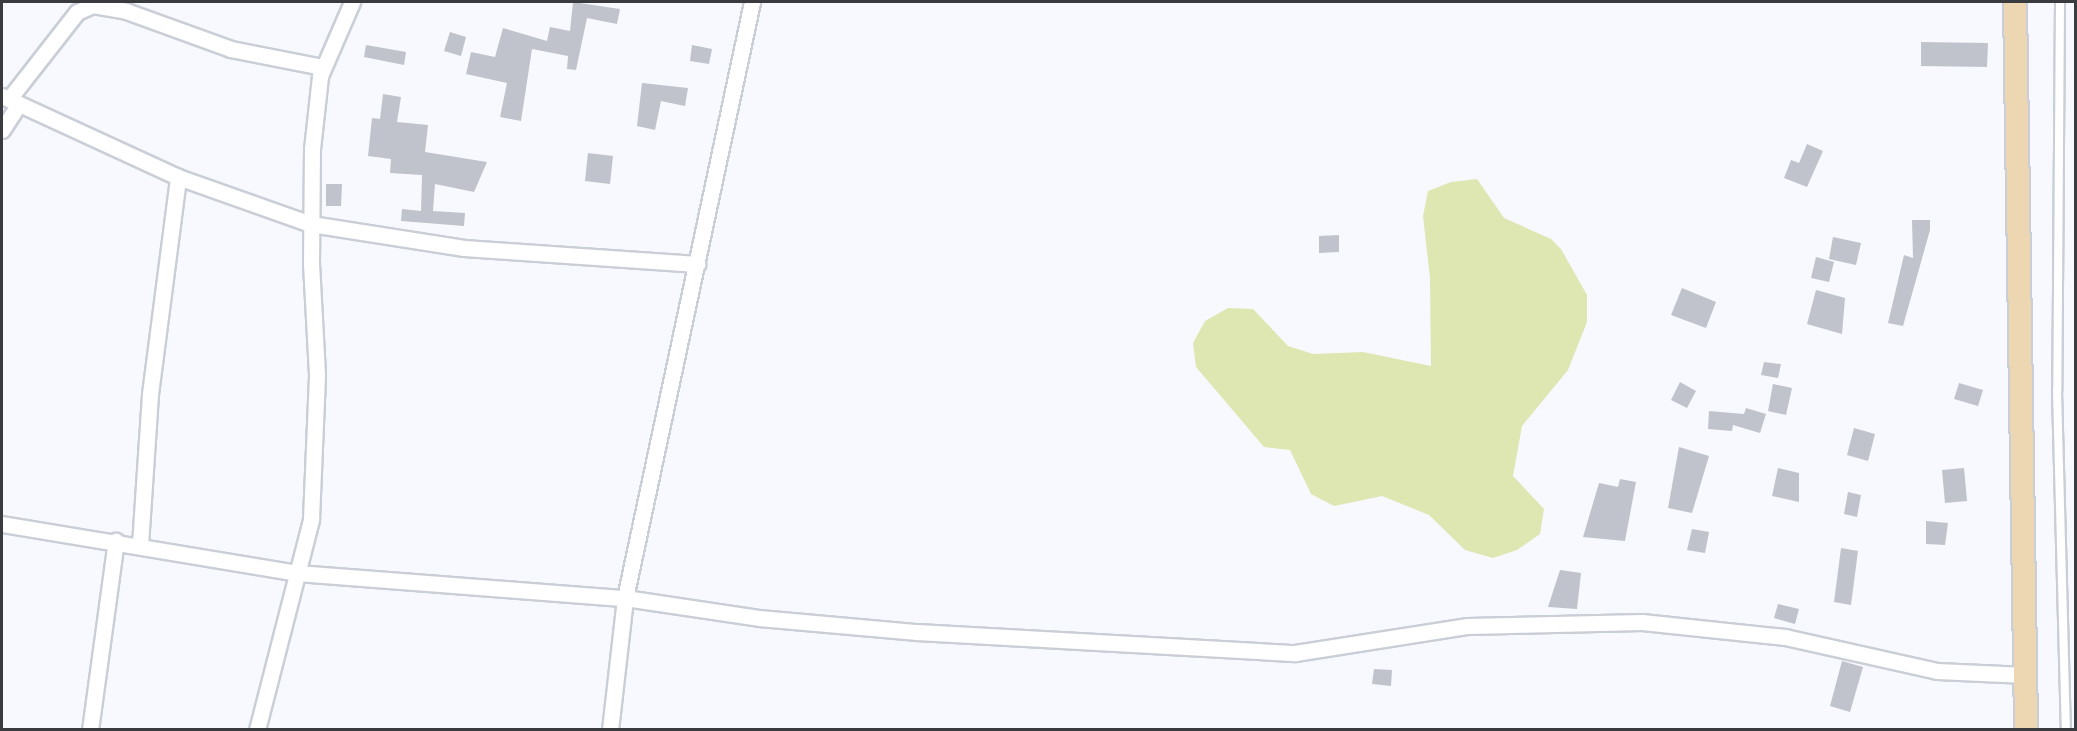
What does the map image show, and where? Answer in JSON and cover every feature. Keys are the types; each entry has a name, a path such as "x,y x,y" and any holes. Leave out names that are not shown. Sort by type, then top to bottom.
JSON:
{"street":[{"path":"257,729 311,519 317,374 311,224 312,149 322,67 352,2"},
{"path":"609,729 625,598 752,2"},
{"path":"2015,2 2026,729"},
{"path":"2,130 10,100 77,12 93,5 126,11 231,49 322,67"},
{"path":"10,100 178,177 311,224 464,248 697,264"},
{"path":"140,545 150,393 178,177"},
{"path":"2,524 116,541 297,573 625,598 782,620 1236,652 1295,653 1468,626 1642,622 1785,637 1937,671 2026,675"},
{"path":"90,729 116,541"}],"lane":[{"path":"2060,2 2057,391 2066,729"}],"green space":[{"path":"1477,179 1504,218 1551,239 1561,249 1587,295 1587,322 1568,370 1522,426 1513,476 1544,509 1540,534 1517,550 1493,558 1465,550 1429,515 1382,496 1334,506 1311,494 1290,450 1264,447 1196,367 1193,343 1205,321 1228,308 1253,309 1288,346 1313,354 1363,352 1431,366 1430,278 1423,216 1428,191 1451,182"}],"building":[{"path":"573,2 620,9 617,24 587,18 576,70 567,69 568,56 532,49 521,121 500,117 507,83 466,74 471,52 495,57 503,28 547,41 550,27 570,31"},
{"path":"450,32 466,37 461,56 444,51"},
{"path":"1921,42 1988,43 1987,67 1921,66"},
{"path":"366,45 406,52 404,65 364,57"},
{"path":"692,45 712,49 709,64 690,61"},
{"path":"642,83 688,88 685,106 661,101 655,130 637,126"},
{"path":"383,94 401,97 397,122 428,125 425,152 487,162 474,192 435,184 433,211 465,213 464,226 401,221 402,209 421,211 422,175 390,173 391,159 368,156 372,118 380,119"},
{"path":"1807,144 1823,151 1807,187 1784,178 1791,160 1799,163"},
{"path":"588,153 613,156 610,184 585,181"},
{"path":"326,184 342,184 341,206 326,206"},
{"path":"1912,220 1930,220 1930,230 1903,326 1888,323 1904,255 1913,258"},
{"path":"1339,235 1339,252 1319,253 1319,236"},
{"path":"1833,237 1861,243 1856,265 1829,259"},
{"path":"1816,257 1834,262 1829,282 1811,278"},
{"path":"1682,288 1716,302 1706,328 1671,315"},
{"path":"1816,290 1845,298 1842,334 1807,324"},
{"path":"1764,362 1781,364 1778,378 1761,375"},
{"path":"1680,382 1696,391 1687,408 1671,400"},
{"path":"1959,383 1983,390 1978,406 1954,399"},
{"path":"1773,384 1792,388 1786,415 1768,411"},
{"path":"1746,408 1766,414 1760,433 1733,425 1732,431 1708,429 1709,411 1744,414"},
{"path":"1854,428 1875,434 1868,461 1847,455"},
{"path":"1679,447 1709,456 1692,513 1668,508"},
{"path":"1778,468 1799,473 1799,502 1772,496"},
{"path":"1964,468 1967,501 1945,503 1942,470"},
{"path":"1620,479 1636,482 1625,541 1583,537 1599,483 1618,487"},
{"path":"1848,492 1861,495 1857,517 1844,514"},
{"path":"1926,521 1948,523 1945,545 1926,544"},
{"path":"1692,529 1709,532 1705,553 1687,550"},
{"path":"1841,548 1858,551 1851,605 1834,602"},
{"path":"1560,570 1581,573 1577,609 1548,607"},
{"path":"1778,604 1799,609 1795,624 1774,618"},
{"path":"1842,661 1863,667 1850,712 1830,706"},
{"path":"1374,669 1392,670 1391,686 1372,684"}]}
